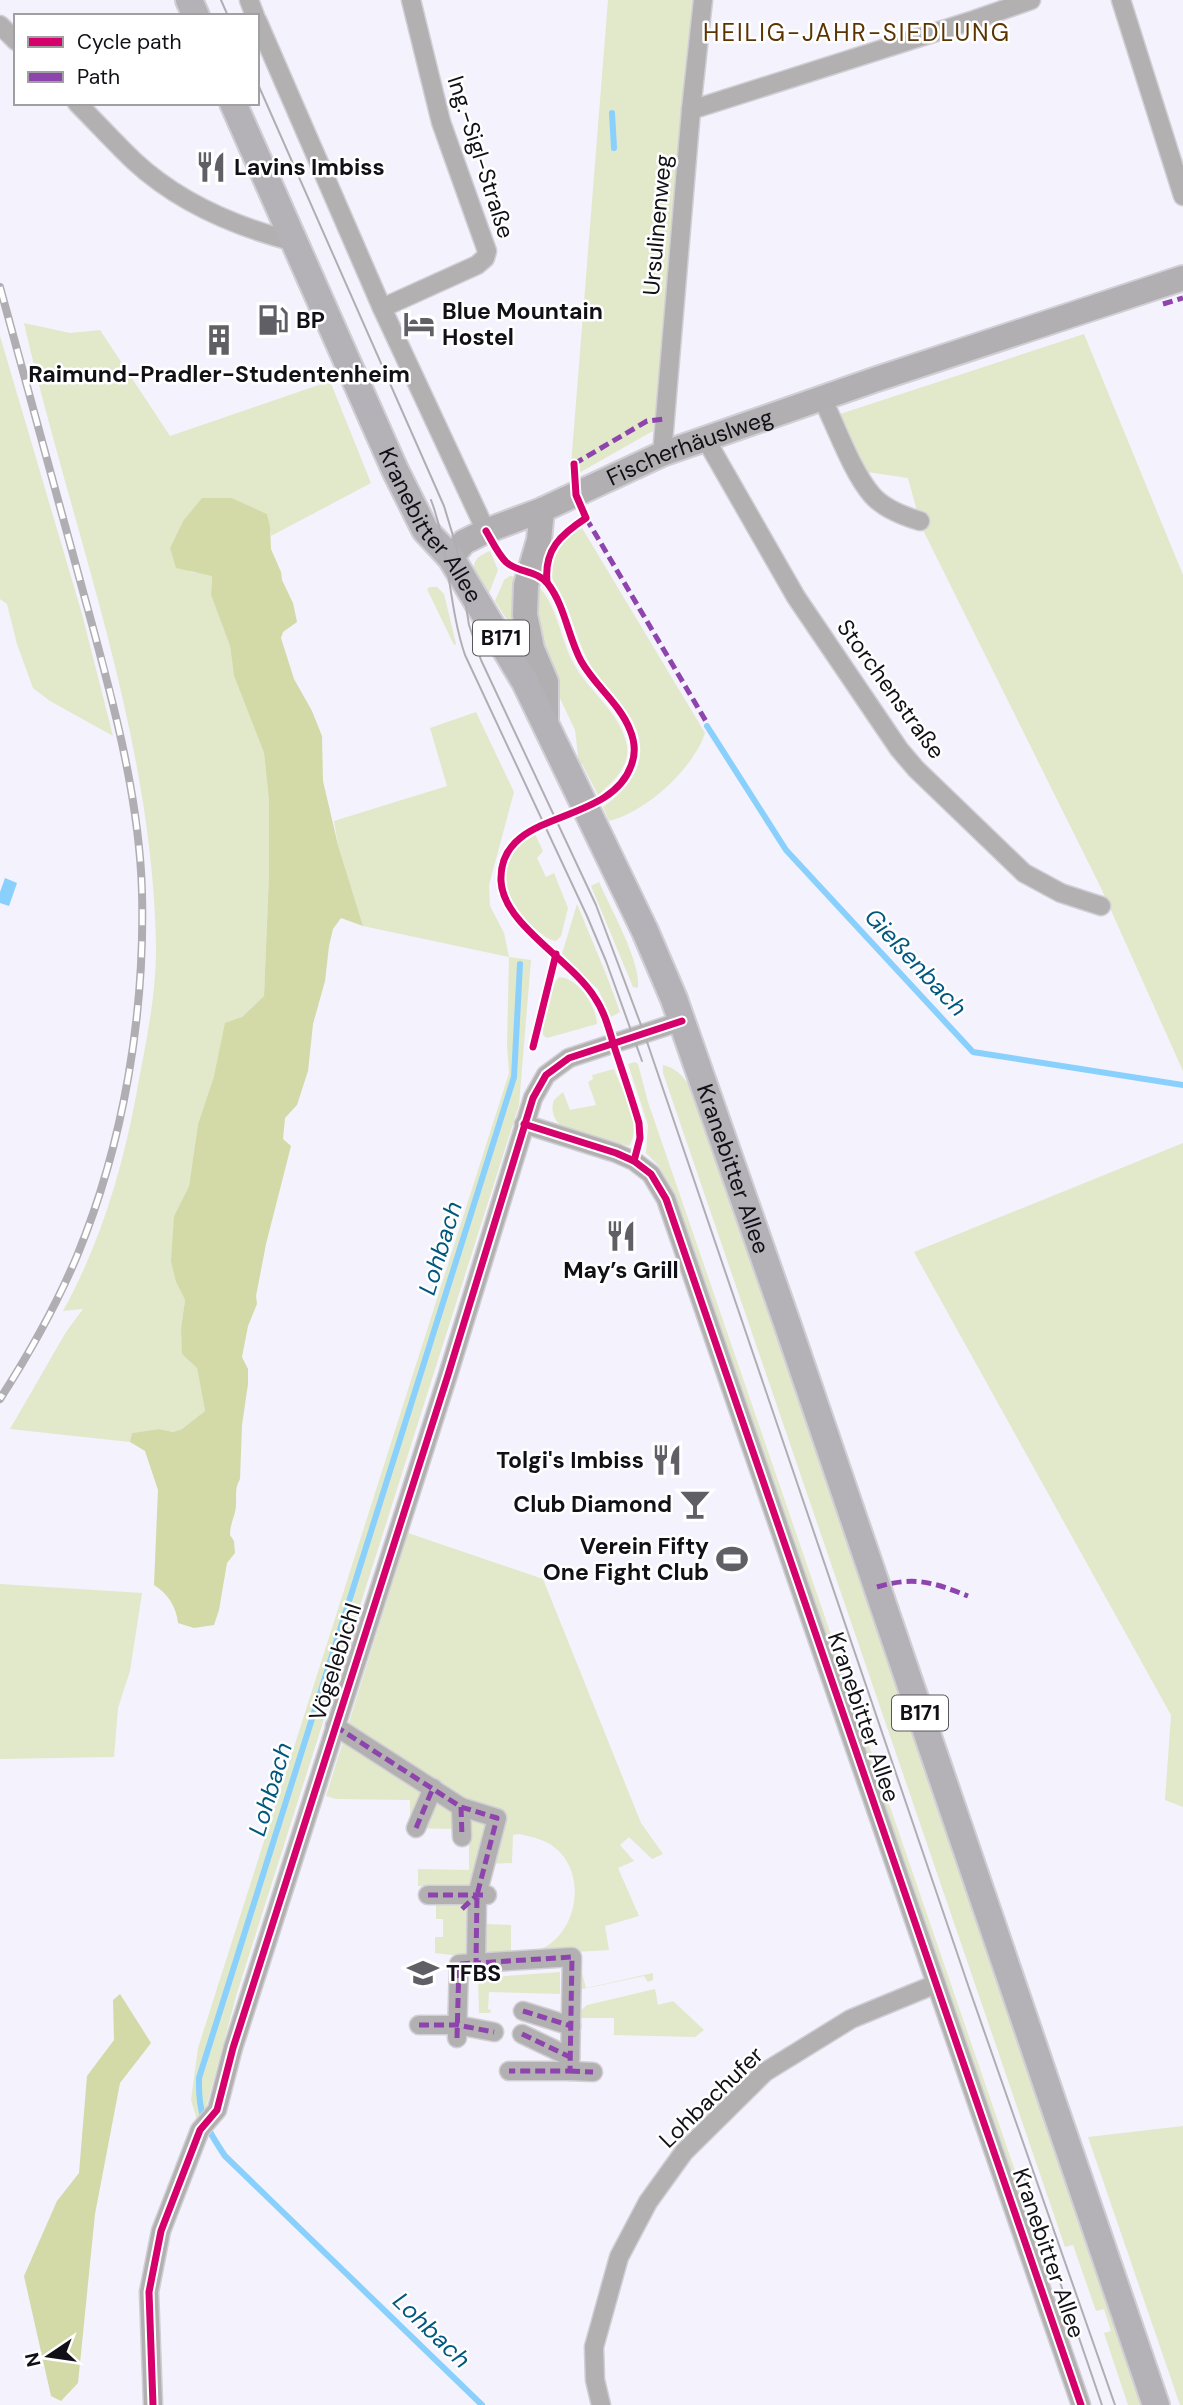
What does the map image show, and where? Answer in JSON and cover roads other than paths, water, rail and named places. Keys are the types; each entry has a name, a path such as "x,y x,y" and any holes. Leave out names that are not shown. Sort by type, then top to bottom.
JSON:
{"main road":[{"name":"Kranebitter Allee","path":"234,105 401,482 425,530 451,558 504,643 546,721 645,931 682,1021 1156,2405"}],"street":[{"name":"Ing.-Sigl-Straße","path":"382,308 477,265 485,258 487,251 441,122 411,0"},
{"name":"Ursulinenweg","path":"662,454 703,0"},
{"path":"691,110 1031,0"},
{"path":"1121,0 1183,196"},
{"path":"0,25 14,39"},
{"name":"Kranebitter Allee","path":"259,25 382,308 486,531"},
{"path":"79,105 135,162 179,195 234,225 295,242"},
{"name":"Fischerhäuslweg","path":"451,558 464,542 486,531 542,510 662,454 1183,278"},
{"path":"822,398 860,479 873,496 901,516 920,522"},
{"name":"Storchenstraße","path":"705,438 796,597 899,750 1024,873 1060,892 1101,906"},
{"path":"542,510 539,540 526,585 525,615 532,649 546,682 546,721"},
{"name":"Vögelebichl","path":"153,2405 149,2292 161,2231 200,2130 217,2110 233,2048 448,1375 524,1124 538,1087 558,1064 575,1056 682,1021"},
{"name":"Kranebitter Allee","path":"524,1124 622,1155 645,1168 660,1187 1081,2405"},
{"path":"335,1726 461,1807 497,1818 482,1895 476,1963"},
{"path":"416,1828 433,1788"},
{"path":"461,1807 463,1837"},
{"path":"428,1895 482,1895"},
{"path":"462,1909 482,1895"},
{"path":"457,2031 459,1964 572,1957 570,2064"},
{"name":"Lohbachufer","path":"601,2405 595,2380 594,2347 620,2257 649,2202 684,2152 765,2072 851,2019 936,1984"},
{"path":"523,2011 570,2026"},
{"path":"419,2025 457,2031 494,2032"},
{"path":"522,2034 570,2064 593,2072"},
{"path":"509,2071 570,2064"}],"water":[{"path":"5,878 17,883 9,906 0,903 0,892"}],"waterway":[{"path":"612,113 614,148"},
{"name":"Gießenbach","path":"707,726 786,850 973,1052 1183,1085"},
{"name":"Lohbach","path":"482,2405 225,2156 204,2120 199,2078 514,1077 520,964"}],"tram line":[{"path":"221,0 227,14"},
{"path":"259,87 444,506 457,549 469,625 481,660 596,905 644,1033 969,1988 1115,2405"},
{"path":"431,500 442,538 455,617 465,655 587,916 642,1061"},
{"path":"1024,2177 1102,2405"}],"railway":[{"path":"0,287 102,659 135,814 142,892 140,984 135,1031 119,1123 107,1168 69,1275 42,1329 0,1399"}],"place":[{"name":"Lavins Imbiss","path":"211,167"},
{"name":"BP","path":"273,320"},
{"name":"Blue Mountain Hostel","path":"419,324"},
{"name":"Raimund-Pradler-Studentenheim","path":"219,340"},
{"name":"May’s Grill","path":"621,1236"},
{"name":"Tolgi's Imbiss","path":"667,1460"},
{"name":"Club Diamond","path":"695,1504"},
{"name":"Verein Fifty One Fight Club","path":"732,1559"},
{"name":"TFBS","path":"423,1973"}],"district":[{"name":"HEILIG-JAHR-SIEDLUNG","path":"857,32"}]}
